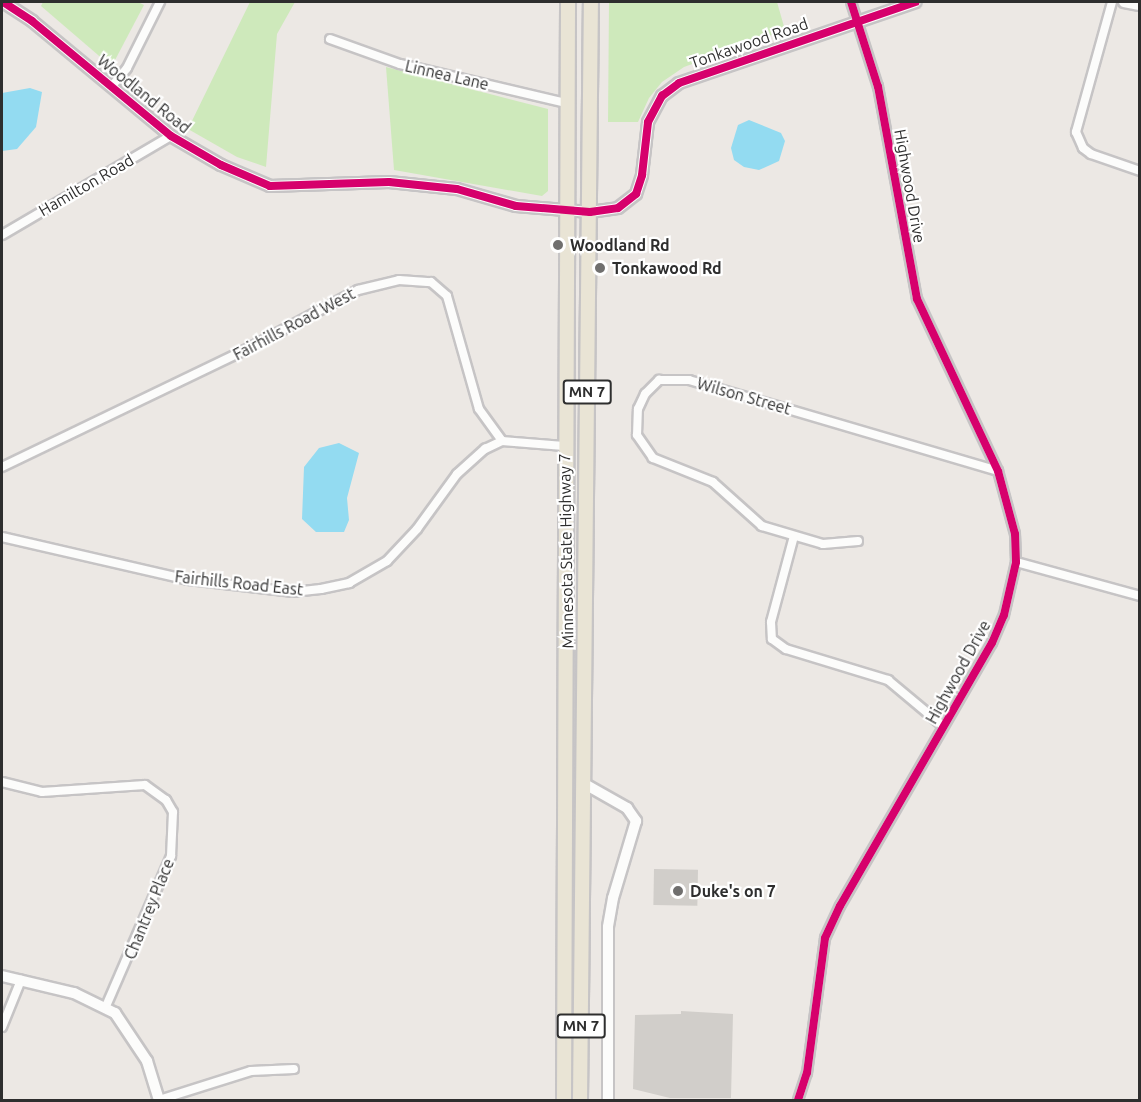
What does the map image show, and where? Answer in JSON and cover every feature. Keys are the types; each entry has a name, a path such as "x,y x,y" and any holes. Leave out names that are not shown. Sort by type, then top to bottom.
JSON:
{"main road":[{"name":"Minnesota State Highway 7","path":"564,1101 564,446 568,2"},
{"name":"Minnesota State Highway 7","path":"580,1101 591,2"}],"street":[{"name":"Woodland Road","path":"3,2 112,86 171,136 221,165 270,186 388,182 457,189 516,206 565,211"},
{"path":"112,86 127,68 160,2"},
{"name":"Highwood Drive","path":"798,1101 807,1073 825,938 992,643 1004,615 1016,562 1013,524 998,471 918,299 878,87 851,2"},
{"name":"Tonkawood Road","path":"565,211 590,212 618,208 636,194 642,175 648,122 671,89 691,76 916,2"},
{"path":"1112,2 1076,132 1083,148 1091,154 1140,171"},
{"path":"1124,2 1140,5"},
{"name":"Linnea Lane","path":"330,39 400,64 566,103"},
{"name":"Hamilton Road","path":"2,235 171,136"},
{"name":"Fairhills Road West","path":"2,467 245,350 358,290 399,280 431,282 447,296 476,400 502,441"},
{"name":"Wilson Street","path":"858,541 835,546 762,526 713,482 668,466 645,452 637,435 638,409 645,394 659,380 689,380 998,471"},
{"path":"502,441 564,446"},
{"name":"Fairhills Road East","path":"2,537 188,580 293,592 321,590 348,582 387,561 470,460 502,441"},
{"path":"794,536 771,622 772,639 786,649 888,680 944,726"},
{"path":"1016,562 1140,596"},
{"name":"Chantrey Place","path":"2,782 42,792 145,785 166,800 173,812 171,856 106,1006"},
{"path":"583,783 627,808 636,821 613,898 608,927 608,1101"},
{"path":"2,976 74,993 106,1006 135,1040 147,1061 159,1100 251,1071 294,1069"},
{"path":"2,1027 21,981"}],"green space":[{"path":"43,2 138,2 144,5 114,62 105,61 41,6"},
{"path":"250,2 295,2 277,34 266,167 237,157 188,129"},
{"path":"609,2 777,2 785,30 684,67 662,82 649,98 638,122 608,122"},
{"path":"386,67 548,109 548,191 542,196 394,170"}],"water":[{"path":"30,88 42,92 36,127 17,149 2,151 2,93"},
{"path":"749,120 781,133 785,141 779,161 759,170 744,167 734,160 731,148 738,125"},
{"path":"339,443 359,453 347,498 349,520 344,532 316,532 302,519 304,467 319,448"}],"building":[{"path":"654,869 698,870 697,906 653,905"},
{"path":"681,1011 733,1014 731,1098 670,1098 633,1089 635,1015 681,1014"}],"cycle path":[{"path":"3,2 32,21 171,136 221,165 270,186 389,182 457,189 516,206 590,212 618,208 636,194 642,175 648,122 662,96 679,83 916,2"},
{"path":"798,1100 807,1073 825,938 840,906 992,643 1004,615 1016,562 1015,534 998,471 917,299 878,87 851,2"}],"place":[{"name":"Woodland Rd","path":"558,245"},
{"name":"Tonkawood Rd","path":"600,268"},
{"name":"Duke's on 7","path":"678,891"}]}
